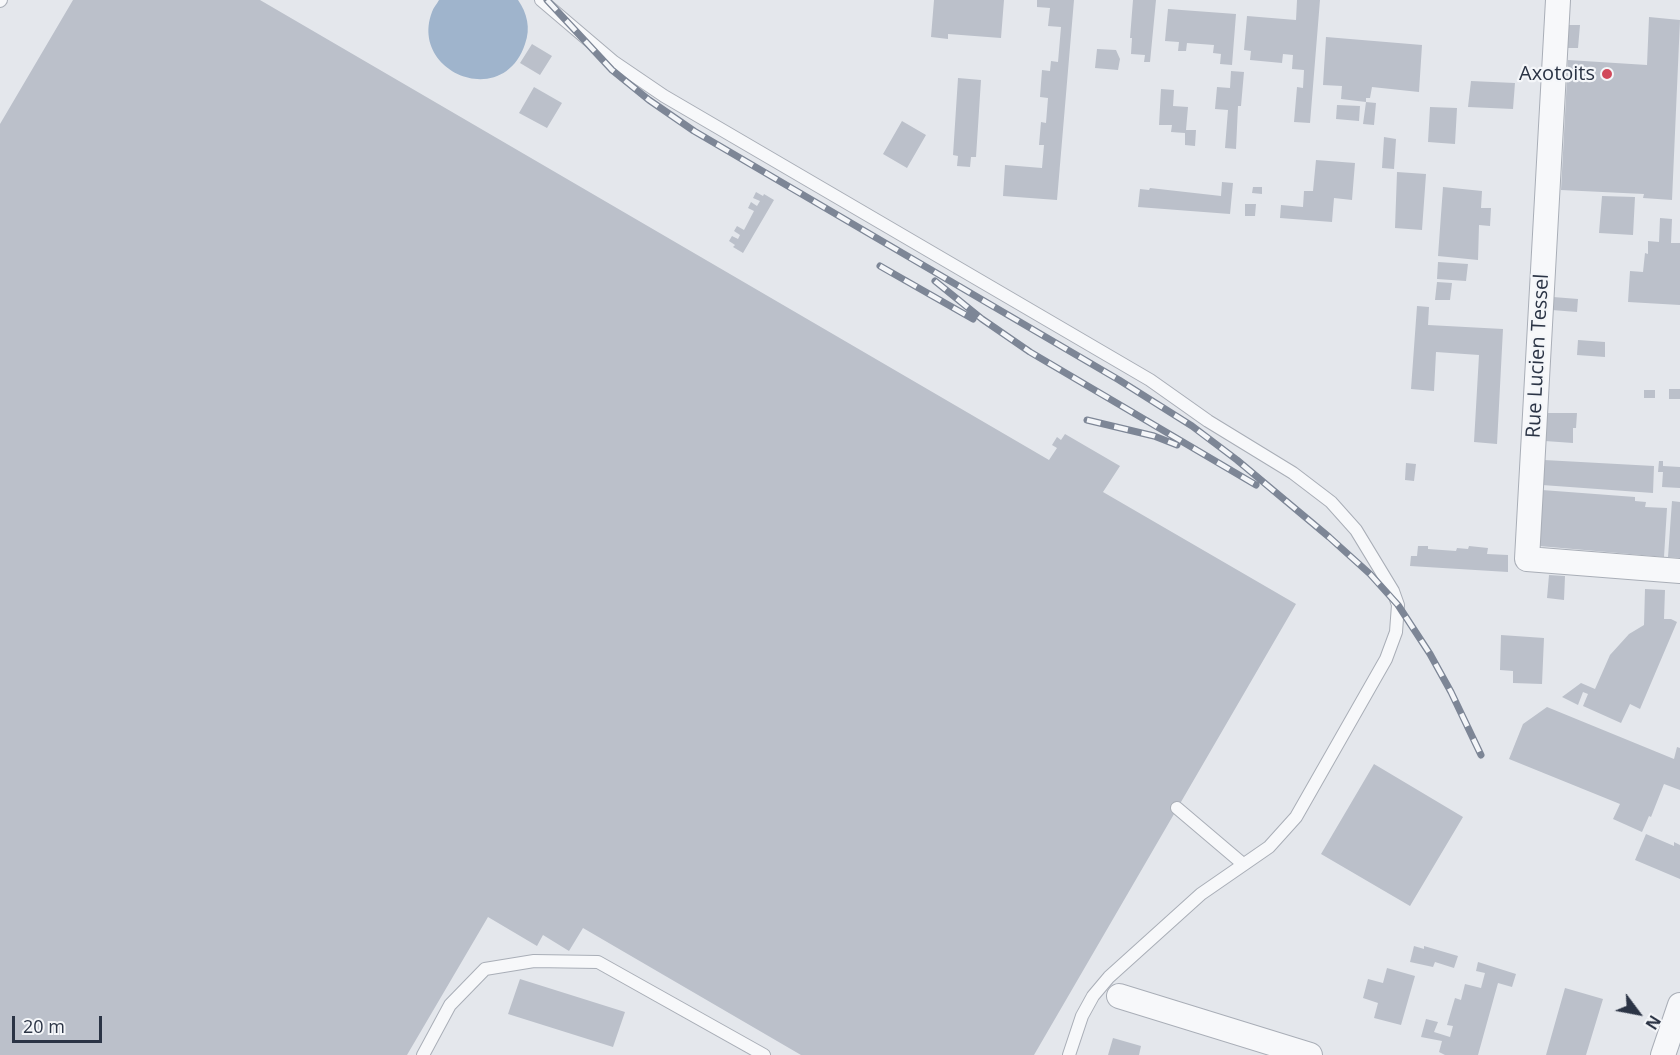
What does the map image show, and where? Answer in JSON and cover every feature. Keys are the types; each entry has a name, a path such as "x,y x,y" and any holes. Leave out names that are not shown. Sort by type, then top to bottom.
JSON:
{"street":[{"name":"Rue Lucien Tessel","path":"1558,0 1527,559 1680,571"},
{"path":"1119,996 1310,1055"},
{"path":"1670,1050 1680,1005"}],"lane":[{"path":"541,0 614,62 664,96 1150,380 1208,421 1293,473 1331,502 1356,530 1393,591 1398,605 1396,632 1386,659 1296,817 1269,847 1202,894 1109,977 1093,996 1082,1016 1069,1055"},
{"path":"1177,808 1244,864"},
{"path":"423,1055 450,1005 485,969 534,961 598,962 764,1055"}],"water":[{"path":"439,0 518,0 526,15 528,32 525,44 514,64 498,76 480,79 462,76 446,66 434,52 428,33 432,12"}],"building":[{"path":"73,0 260,0 1049,460 1057,448 1052,445 1057,437 1061,440 1065,434 1120,466 1103,492 1296,604 1034,1055 801,1055 583,928 569,951 543,935 537,946 488,917 407,1055 0,1055 0,124"},
{"path":"934,0 1004,0 1001,38 948,34 948,39 931,37"},
{"path":"1037,0 1074,0 1057,200 1003,196 1005,165 1042,168 1044,145 1039,145 1041,122 1046,123 1048,98 1040,97 1042,70 1050,71 1051,61 1058,62 1061,27 1048,26 1050,8 1037,7"},
{"path":"1133,0 1156,0 1150,62 1144,62 1145,55 1131,54"},
{"path":"1297,0 1320,0 1310,123 1294,122 1297,87 1303,88 1304,70 1292,69 1293,55 1283,54 1282,63 1250,60 1251,51 1244,50 1247,16 1296,20"},
{"path":"1168,9 1236,14 1232,65 1220,64 1221,54 1213,53 1214,45 1187,43 1186,51 1178,51 1179,42 1165,41"},
{"path":"1649,17 1680,20 1672,200 1643,198 1644,194 1561,190 1568,60 1647,65"},
{"path":"1569,25 1580,25 1578,48 1567,48"},
{"path":"1326,37 1422,45 1419,92 1372,87 1370,98 1366,98 1366,102 1341,99 1342,86 1323,85"},
{"path":"532,44 552,56 540,75 520,63"},
{"path":"1097,49 1116,50 1120,59 1118,70 1095,68"},
{"path":"1231,71 1244,72 1241,106 1238,106 1236,149 1225,148 1228,110 1215,109 1217,87 1230,88"},
{"path":"958,78 981,80 976,157 971,157 970,167 957,166 958,156 953,155"},
{"path":"1471,81 1515,83 1513,109 1468,107"},
{"path":"534,87 562,103 547,128 519,113"},
{"path":"1161,89 1174,90 1173,106 1188,107 1186,130 1196,130 1195,146 1185,145 1185,133 1171,132 1172,125 1159,125"},
{"path":"1366,102 1376,103 1374,125 1363,124"},
{"path":"1337,105 1360,106 1359,121 1336,119"},
{"path":"1430,107 1457,108 1455,144 1428,142"},
{"path":"902,121 926,135 907,168 883,154"},
{"path":"1384,137 1396,139 1394,169 1382,168"},
{"path":"1316,160 1355,163 1352,200 1334,198 1332,222 1280,218 1281,205 1303,207 1304,191 1313,191"},
{"path":"1397,172 1426,174 1422,230 1395,228"},
{"path":"1222,182 1233,183 1230,214 1138,207 1140,189 1149,190 1150,188 1221,196"},
{"path":"1253,187 1262,187 1262,194 1252,193"},
{"path":"1443,187 1482,191 1481,208 1491,208 1490,226 1479,225 1478,260 1438,256"},
{"path":"756,192 774,200 743,253 733,247 735,245 729,241 732,236 738,239 740,235 734,231 737,226 744,230 754,211 748,208 751,202 757,206 760,201 753,198"},
{"path":"1602,196 1635,197 1633,235 1599,233"},
{"path":"1245,204 1256,204 1255,216 1245,216"},
{"path":"1660,218 1672,219 1671,243 1680,243 1680,305 1628,302 1630,271 1643,272 1645,253 1648,254 1648,241 1659,242"},
{"path":"1438,262 1468,264 1466,281 1437,279"},
{"path":"1437,282 1452,283 1450,300 1435,300"},
{"path":"1553,297 1578,299 1577,312 1552,310"},
{"path":"1417,306 1429,307 1428,325 1503,329 1497,444 1474,442 1479,355 1436,352 1434,391 1411,389"},
{"path":"1578,340 1605,342 1605,357 1577,355"},
{"path":"1669,389 1680,389 1680,399 1669,399"},
{"path":"1644,390 1655,390 1655,398 1644,398"},
{"path":"1546,413 1577,413 1576,428 1573,428 1573,443 1545,441"},
{"path":"1544,460 1654,466 1653,493 1542,485"},
{"path":"1659,461 1663,461 1663,466 1680,467 1680,488 1662,487 1663,472 1658,472"},
{"path":"1406,463 1416,464 1414,481 1405,480"},
{"path":"1542,490 1635,497 1635,501 1646,502 1645,507 1667,508 1664,557 1539,546"},
{"path":"1672,501 1680,502 1680,558 1668,557"},
{"path":"1418,546 1456,551 1457,548 1468,549 1469,546 1488,548 1487,554 1508,555 1508,572 1410,566 1411,556 1417,556"},
{"path":"1549,575 1565,576 1564,600 1547,598"},
{"path":"1645,589 1665,590 1664,619 1677,622 1640,709 1630,704 1621,723 1583,706 1588,694 1583,692 1578,705 1562,697 1581,683 1595,689 1610,655 1629,634 1644,625"},
{"path":"1501,635 1544,638 1542,684 1513,683 1513,671 1500,670"},
{"path":"1547,707 1674,759 1677,747 1680,748 1680,790 1664,784 1651,817 1649,816 1642,832 1613,819 1620,804 1509,759 1523,724"},
{"path":"1374,764 1463,817 1410,906 1321,854"},
{"path":"1646,834 1674,846 1674,842 1680,845 1680,879 1635,860"},
{"path":"1414,946 1424,949 1424,946 1458,956 1454,968 1435,962 1433,967 1410,962"},
{"path":"1478,962 1516,974 1512,987 1498,983 1478,1055 1445,1055 1439,1052 1442,1041 1421,1037 1426,1019 1438,1022 1434,1032 1450,1037 1453,1026 1447,1025 1455,998 1461,1000 1465,984 1481,988 1485,973 1476,971"},
{"path":"1387,968 1415,976 1401,1025 1374,1018 1378,1003 1363,998 1368,979 1383,983"},
{"path":"520,979 625,1012 613,1047 508,1014"},
{"path":"1565,988 1603,999 1586,1055 1546,1055"},
{"path":"1113,1038 1141,1046 1139,1055 1108,1055"}],"railway":[{"path":"547,0 612,70 649,100 694,131 1119,380 1192,426 1237,460 1329,537 1370,574 1398,605 1430,654 1481,755"},
{"path":"880,266 973,319"},
{"path":"935,281 982,319 1030,352 1256,485"},
{"path":"1087,420 1154,436 1177,445"}],"place":[{"name":"Axotoits","path":"1607,74"}]}
